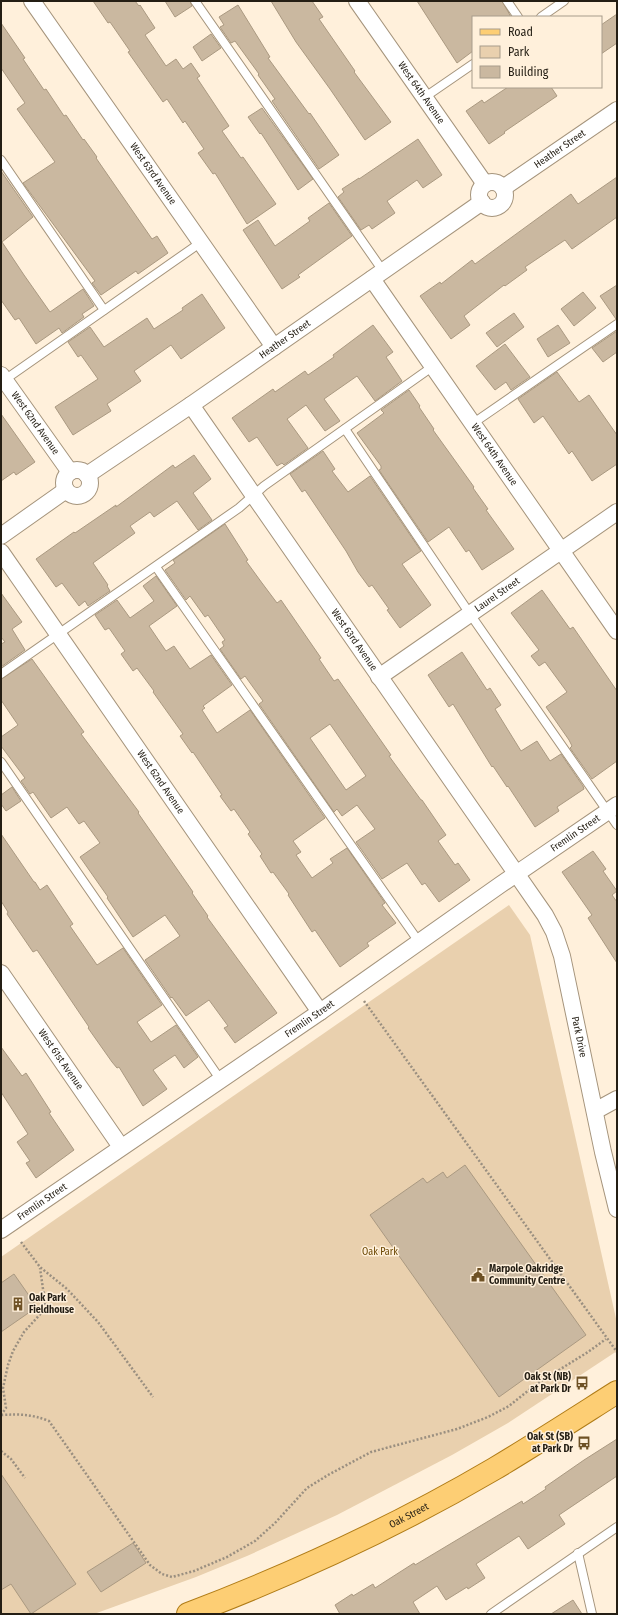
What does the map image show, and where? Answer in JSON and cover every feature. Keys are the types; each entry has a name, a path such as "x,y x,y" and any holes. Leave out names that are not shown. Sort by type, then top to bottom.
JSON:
{"main road":[{"name":"Oak Street","path":"188,1614 272,1580 350,1545 430,1504 493,1469 617,1392"}],"street":[{"name":"West 63rd Avenue","path":"32,1 274,347"},
{"name":"West 64th Avenue","path":"357,1 485,184"},
{"name":"Heather Street","path":"503,188 617,110"},
{"path":"493,182 497,183 503,188 505,196 498,207 489,207 482,202 479,195 485,184 493,182"},
{"name":"Heather Street","path":"87,475 191,405 482,202"},
{"name":"West 64th Avenue","path":"377,275 432,367 617,631"},
{"name":"West 62nd Avenue","path":"2,379 70,472"},
{"name":"West 63rd Avenue","path":"191,405 516,875"},
{"path":"77,470 87,475 89,487 84,493 81,495 73,495 66,490 64,478 70,472 77,470"},
{"path":"1,536 66,490"},
{"name":"Laurel Street","path":"379,677 617,512"},
{"name":"West 62nd Avenue","path":"1,552 320,1012"},
{"name":"Fremlin Street","path":"3,1225 320,1012 612,808"},
{"name":"Park Drive","path":"516,875 545,915 554,932 562,956 617,1209"},
{"name":"West 61st Avenue","path":"1,973 121,1147"},
{"path":"595,1111 617,1099"}],"lane":[{"path":"195,1 377,275"},
{"path":"507,1 517,16"},
{"path":"542,16 564,1"},
{"path":"425,97 472,65"},
{"path":"1,160 104,310"},
{"path":"2,379 200,243"},
{"path":"472,424 617,324"},
{"path":"1,674 239,508 264,486 432,367"},
{"path":"345,429 470,614 612,808 617,825"},
{"path":"156,567 419,942"},
{"path":"1,762 220,1079"},
{"path":"491,1614 617,1527"},
{"path":"578,1554 592,1614"}],"path":[{"path":"364,1001 606,1339 617,1352"},
{"path":"21,1242 40,1267 68,1289 98,1322 153,1397"},
{"path":"1,1415 6,1408 2,1393 4,1379 13,1351 24,1332 44,1310 46,1303 40,1267"},
{"path":"1,1415 35,1415 49,1421 150,1565 162,1574 172,1577 194,1571 227,1557 255,1540 276,1523 307,1488 328,1474 371,1452 457,1429 488,1417 509,1406 538,1383 606,1339"},
{"path":"1,1451 11,1459 25,1478"}],"green space":[{"name":"Oak Park","path":"509,905 530,935 617,1323 617,1351 508,1423 452,1455 337,1515 247,1556 196,1577 94,1614 1,1614 1,1257"}],"building":[{"path":"93,1 135,1 139,6 140,5 155,28 145,35 166,66 176,59 183,69 191,63 200,76 197,78 229,126 222,131 241,158 243,157 276,204 247,224 215,173 213,174 198,153 204,149 185,121 183,123 167,99 163,102 128,52 130,51 110,22 108,23"},
{"path":"165,1 190,1 192,6 175,17"},
{"path":"271,1 312,1 323,17 319,19 355,71 354,72 391,122 365,140 296,42"},
{"path":"417,1 502,1 510,16 472,16 472,52 457,63"},
{"path":"238,5 270,57 268,58 309,114 310,113 339,155 319,169 272,101 275,99 258,75 259,74 235,41 231,43 220,27 224,25 219,17"},
{"path":"617,14 617,43 602,53 602,24"},
{"path":"1,23 25,58 23,59 44,90 46,89 64,116 66,115 83,140 84,139 152,239 157,236 168,253 138,274 136,271 101,295 92,283 95,281 23,183 55,162 17,109 25,103 1,68"},
{"path":"211,34 221,48 202,61 193,47"},
{"path":"506,88 552,88 557,96 489,144 466,111 482,100 484,103"},
{"path":"262,108 313,179 298,190 261,133 260,134 248,117"},
{"path":"418,139 442,175 423,188 417,180 387,201 395,213 372,229 369,225 361,230 338,197 344,192 342,189"},
{"path":"1,171 33,217 2,242 24,275 50,312 83,289 94,306 82,314 84,317 62,333 59,328 36,344 19,318 15,320 1,300"},
{"path":"617,177 617,217 572,249 565,240 525,267 527,270 505,286 504,285 464,316 470,325 451,339 420,296 440,282 441,284 472,260 475,264 571,194 578,204"},
{"path":"329,203 352,236 298,275 300,277 282,289 243,230 258,220 275,246 310,221 308,218"},
{"path":"617,285 617,319 616,319 600,296"},
{"path":"583,292 596,308 574,326 561,309"},
{"path":"202,294 225,328 181,359 171,345 134,371 141,381 107,404 111,411 73,435 55,407 98,379 81,355 78,357 68,342 90,327 104,347 147,318 154,329 183,310 182,308"},
{"path":"514,313 524,327 497,347 486,333"},
{"path":"373,325 393,352 386,357 402,381 375,401 357,376 324,399 340,421 325,431 306,405 287,419 308,448 284,465 282,463 277,466 257,437 249,442 232,418 273,389 275,392 305,371 308,375 334,357 333,355"},
{"path":"558,325 570,343 548,357 537,339"},
{"path":"617,331 617,352 603,362 592,348"},
{"path":"505,344 530,377 511,390 506,382 495,390 476,366"},
{"path":"557,372 579,402 589,395 617,435 617,464 592,481 572,451 569,454 543,416 534,423 518,399"},
{"path":"409,390 434,429 433,430 474,487 473,488 488,509 486,510 514,549 482,570 469,550 466,552 449,527 428,542 379,470 381,469 381,466 357,433 384,413 381,410"},
{"path":"1,414 35,462 16,475 14,472 1,481"},
{"path":"323,451 335,469 332,471 348,492 370,476 421,551 402,564 431,605 400,628 372,585 369,587 358,572 346,551 305,490 302,492 290,474"},
{"path":"194,455 211,479 193,493 212,520 198,530 177,501 154,517 150,512 130,526 135,533 93,563 108,585 107,586 110,591 88,606 85,601 79,606 62,583 56,587 36,559 116,505 116,507 173,465 175,468"},
{"path":"225,524 248,560 246,561 277,603 281,600 321,658 319,659 334,681 338,679 391,755 389,756 422,800 446,835 438,841 455,865 458,863 470,880 439,902 425,883 422,885 407,863 382,879 356,842 375,829 357,805 342,816 337,809 334,812 259,704 263,701 245,676 241,679 220,649 224,646 222,642 225,640 208,615 205,617 190,596 186,600 165,570 175,563 173,560","holes":["330,724 366,776 346,790 310,738"]},
{"path":"156,576 177,606 149,626 166,651 174,646 190,669 211,655 232,685 203,706 205,708 202,710 217,733 250,710 325,818 293,841 301,852 296,855 312,878 333,863 330,859 347,848 385,903 382,905 396,923 367,943 369,946 340,967 315,930 312,932 288,895 289,894 273,872 271,873 260,856 262,854 248,834 250,832 234,809 231,811 220,796 222,795 193,752 192,753 180,736 183,734 153,692 154,691 137,668 133,671 121,654 125,651 109,628 105,630 95,615 117,600 130,618 154,601 143,586"},
{"path":"542,590 570,629 573,627 617,691 617,761 592,779 570,748 572,746 569,740 546,707 567,692 545,662 539,666 531,656 539,650 511,613"},
{"path":"1,593 22,622 12,629 25,650 1,667 1,644 5,642 1,637"},
{"path":"462,652 487,690 490,688 501,705 495,709 521,751 537,741 550,761 561,754 583,786 584,789 557,807 559,811 535,827 508,786 507,787 493,766 492,767 453,704 449,707 428,675"},
{"path":"32,659 84,732 81,734 139,812 138,813 193,892 192,893 208,916 207,917 277,1013 235,1043 224,1028 228,1026 209,1000 186,1016 172,997 171,998 145,960 180,936 165,915 133,937 107,898 108,897 80,857 100,843 84,821 79,824 67,807 51,818 33,792 30,794 21,781 25,778 1,746 1,737 18,725 1,700 1,679"},
{"path":"12,787 21,801 6,811 1,804 1,795"},
{"path":"1,834 40,890 47,885 73,924 70,926 97,965 123,948 162,1005 137,1022 151,1042 176,1025 198,1057 184,1068 175,1055 153,1070 167,1089 143,1106 119,1067 117,1068 112,1062 88,1028 89,1027 37,950 33,952 7,914 8,912 1,901"},
{"path":"593,851 606,869 603,871 617,891 612,895 617,902 617,963 588,918 592,915 562,872"},
{"path":"1,1047 22,1076 26,1073 51,1112 49,1113 74,1150 36,1178 26,1163 30,1161 17,1142 28,1134 1,1092"},
{"name":"Marpole Oakridge Community Centre","path":"465,1165 586,1335 499,1397 370,1215 423,1178 427,1183 443,1172 447,1178"},
{"name":"Oak Park Fieldhouse","path":"14,1274 37,1307 1,1332 1,1283"},
{"path":"617,1439 617,1476 559,1515 565,1524 528,1549 519,1536 476,1564 485,1578 468,1589 467,1587 446,1600 437,1586 413,1602 420,1614 340,1614 335,1605 352,1594 353,1596 373,1584 375,1588 414,1563 415,1565 522,1501 523,1504 546,1489 545,1487 584,1460"},
{"path":"1,1474 76,1584 31,1614 11,1584 1,1590"},
{"path":"133,1543 146,1563 101,1592 87,1572"},
{"path":"573,1600 582,1614 551,1614"}],"place":[{"name":"Marpole Oakridge Community Centre","path":"478,1275"},
{"name":"Oak Park Fieldhouse","path":"18,1304"},
{"name":"Oak St (NB) at Park Dr","path":"582,1383"},
{"name":"Oak St (SB) at Park Dr","path":"584,1443"}]}
